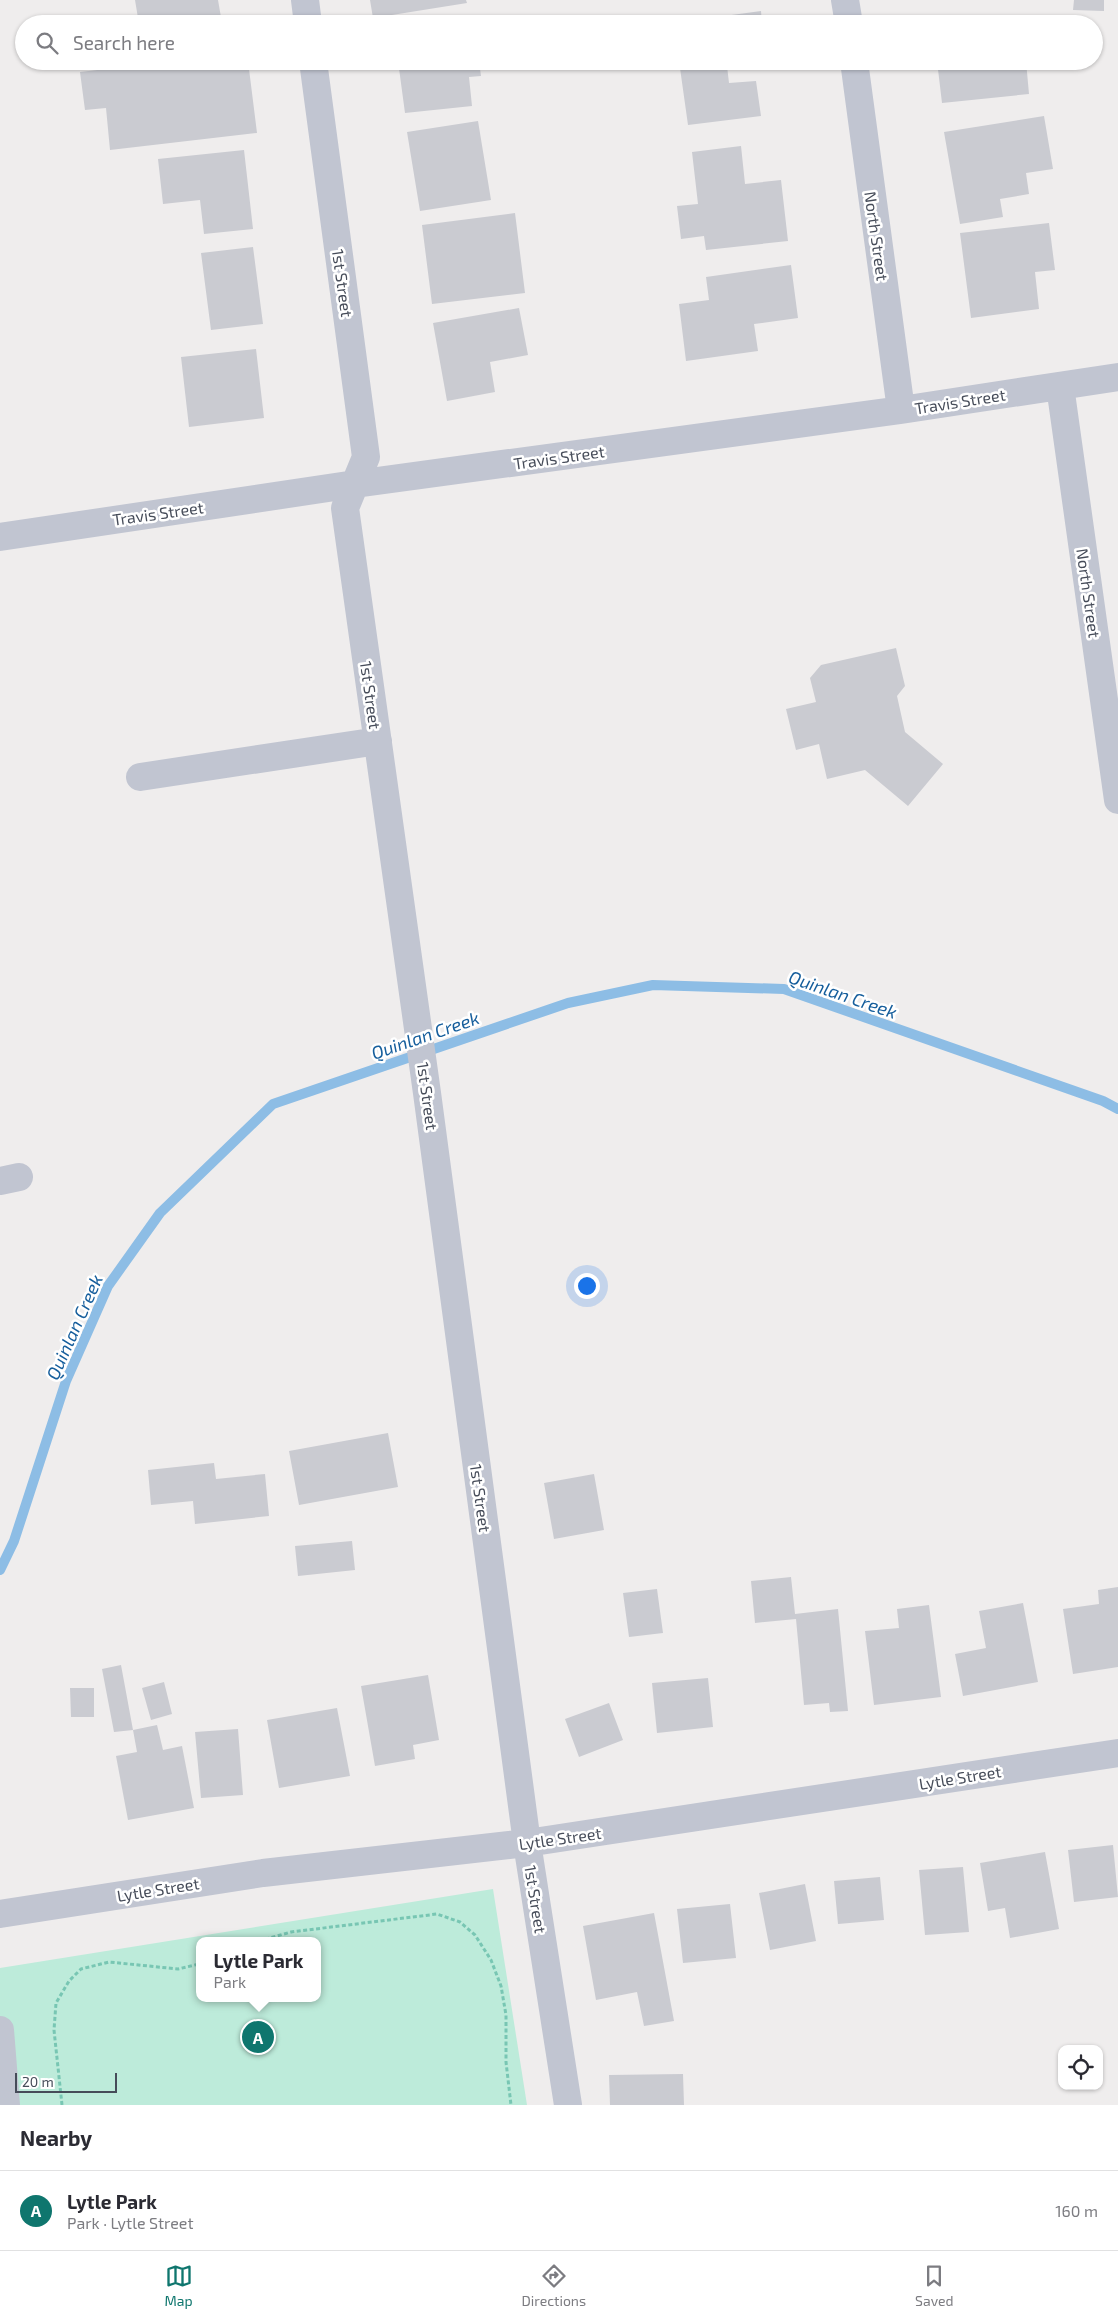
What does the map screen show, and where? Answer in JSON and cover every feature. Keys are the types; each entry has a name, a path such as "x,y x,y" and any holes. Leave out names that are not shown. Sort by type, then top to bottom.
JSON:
{"street":[{"path":"305,0 307,15"},
{"path":"846,0 848,15"},
{"name":"1st Street","path":"315,70 366,457 345,508 427,1092 527,1843 568,2105"},
{"name":"North Street","path":"855,70 901,410"},
{"name":"Travis Street","path":"0,537 355,484 901,410 1118,377"},
{"name":"North Street","path":"1060,386 1118,800"},
{"path":"140,776 378,741"},
{"name":"Lytle Street","path":"0,1914 263,1873 527,1843 1118,1753"},
{"path":"0,2030 6,2105"}],"path":[{"path":"273,1937 291,1932 437,1914 460,1922 475,1935 491,1960 501,1986 506,2015 506,2062 511,2105"},
{"path":"62,2105 54,2030 56,2003 69,1981 81,1968 109,1962 178,1969 196,1965"}],"green space":[{"path":"493,1889 527,2105 0,2105 0,1968"}],"building":[{"path":"135,0 218,0 221,15 138,15"},
{"path":"370,0 466,0 467,3 392,15 372,15"},
{"path":"1074,0 1104,0 1104,11 1073,10"},
{"path":"761,11 761,15 732,15"},
{"path":"97,70 249,70 257,133 110,150 106,108 85,110 80,72"},
{"path":"399,70 480,70 481,76 469,77 472,106 405,113"},
{"path":"680,70 727,70 729,83 756,81 761,116 688,125"},
{"path":"938,70 1027,70 1029,94 942,103"},
{"path":"1044,116 1053,169 1026,173 1029,194 1000,199 1003,217 960,224 944,132"},
{"path":"478,121 491,200 420,211 407,132"},
{"path":"741,146 745,184 781,180 788,241 706,250 704,236 681,239 677,206 698,204 692,152"},
{"path":"244,150 253,229 204,234 200,200 163,204 158,159"},
{"path":"515,213 525,293 432,304 422,225"},
{"path":"1049,223 1055,270 1035,272 1039,309 971,318 960,233"},
{"path":"253,247 263,324 211,330 201,253"},
{"path":"791,265 798,318 754,324 758,351 686,361 679,304 709,300 706,277"},
{"path":"519,308 528,355 490,362 495,392 447,401 433,323"},
{"path":"256,349 264,418 189,427 181,357"},
{"path":"896,648 905,686 897,696 905,732 943,764 908,806 865,770 827,779 819,744 796,750 786,709 816,702 810,678 821,665"},
{"path":"388,1433 398,1487 299,1505 289,1451"},
{"path":"214,1463 216,1479 265,1474 269,1516 195,1524 193,1501 151,1505 148,1470"},
{"path":"594,1474 604,1530 554,1539 544,1483"},
{"path":"352,1541 355,1570 298,1576 295,1546"},
{"path":"791,1577 795,1614 838,1609 848,1711 830,1712 829,1703 804,1705 796,1619 755,1623 751,1581"},
{"path":"1118,1587 1118,1667 1073,1674 1063,1609 1099,1604 1098,1590"},
{"path":"657,1589 663,1633 629,1637 623,1593"},
{"path":"1023,1603 1038,1682 963,1696 955,1654 986,1648 979,1611"},
{"path":"929,1605 941,1697 874,1705 865,1631 899,1628 897,1609"},
{"path":"121,1665 133,1730 114,1732 102,1669"},
{"path":"428,1675 439,1740 413,1745 415,1759 375,1766 361,1686"},
{"path":"708,1678 713,1727 657,1733 652,1683"},
{"path":"164,1682 172,1714 151,1720 142,1688"},
{"path":"70,1688 94,1688 94,1717 71,1717"},
{"path":"609,1703 623,1740 579,1757 565,1719"},
{"path":"337,1708 350,1776 279,1788 267,1720"},
{"path":"157,1725 163,1750 182,1746 194,1808 128,1820 116,1756 137,1752 133,1730"},
{"path":"238,1729 243,1795 201,1798 195,1732"},
{"path":"1113,1845 1118,1897 1074,1902 1068,1850"},
{"path":"1045,1852 1059,1929 1010,1938 1005,1908 988,1911 980,1863"},
{"path":"963,1867 969,1932 925,1935 919,1870"},
{"path":"880,1877 884,1920 838,1924 834,1881"},
{"path":"805,1884 816,1941 770,1950 759,1893"},
{"path":"730,1904 736,1958 683,1963 677,1909"},
{"path":"654,1913 674,2021 644,2026 637,1992 596,2000 583,1926"},
{"path":"683,2074 684,2105 610,2105 609,2075"}],"waterway":[{"name":"Quinlan Creek","path":"0,1570 14,1541 66,1381 108,1286 160,1213 273,1104 568,1003 653,985 784,989 1103,1101 1118,1109"}],"place":[{"name":"Lytle Park","path":"258,2037"}]}
